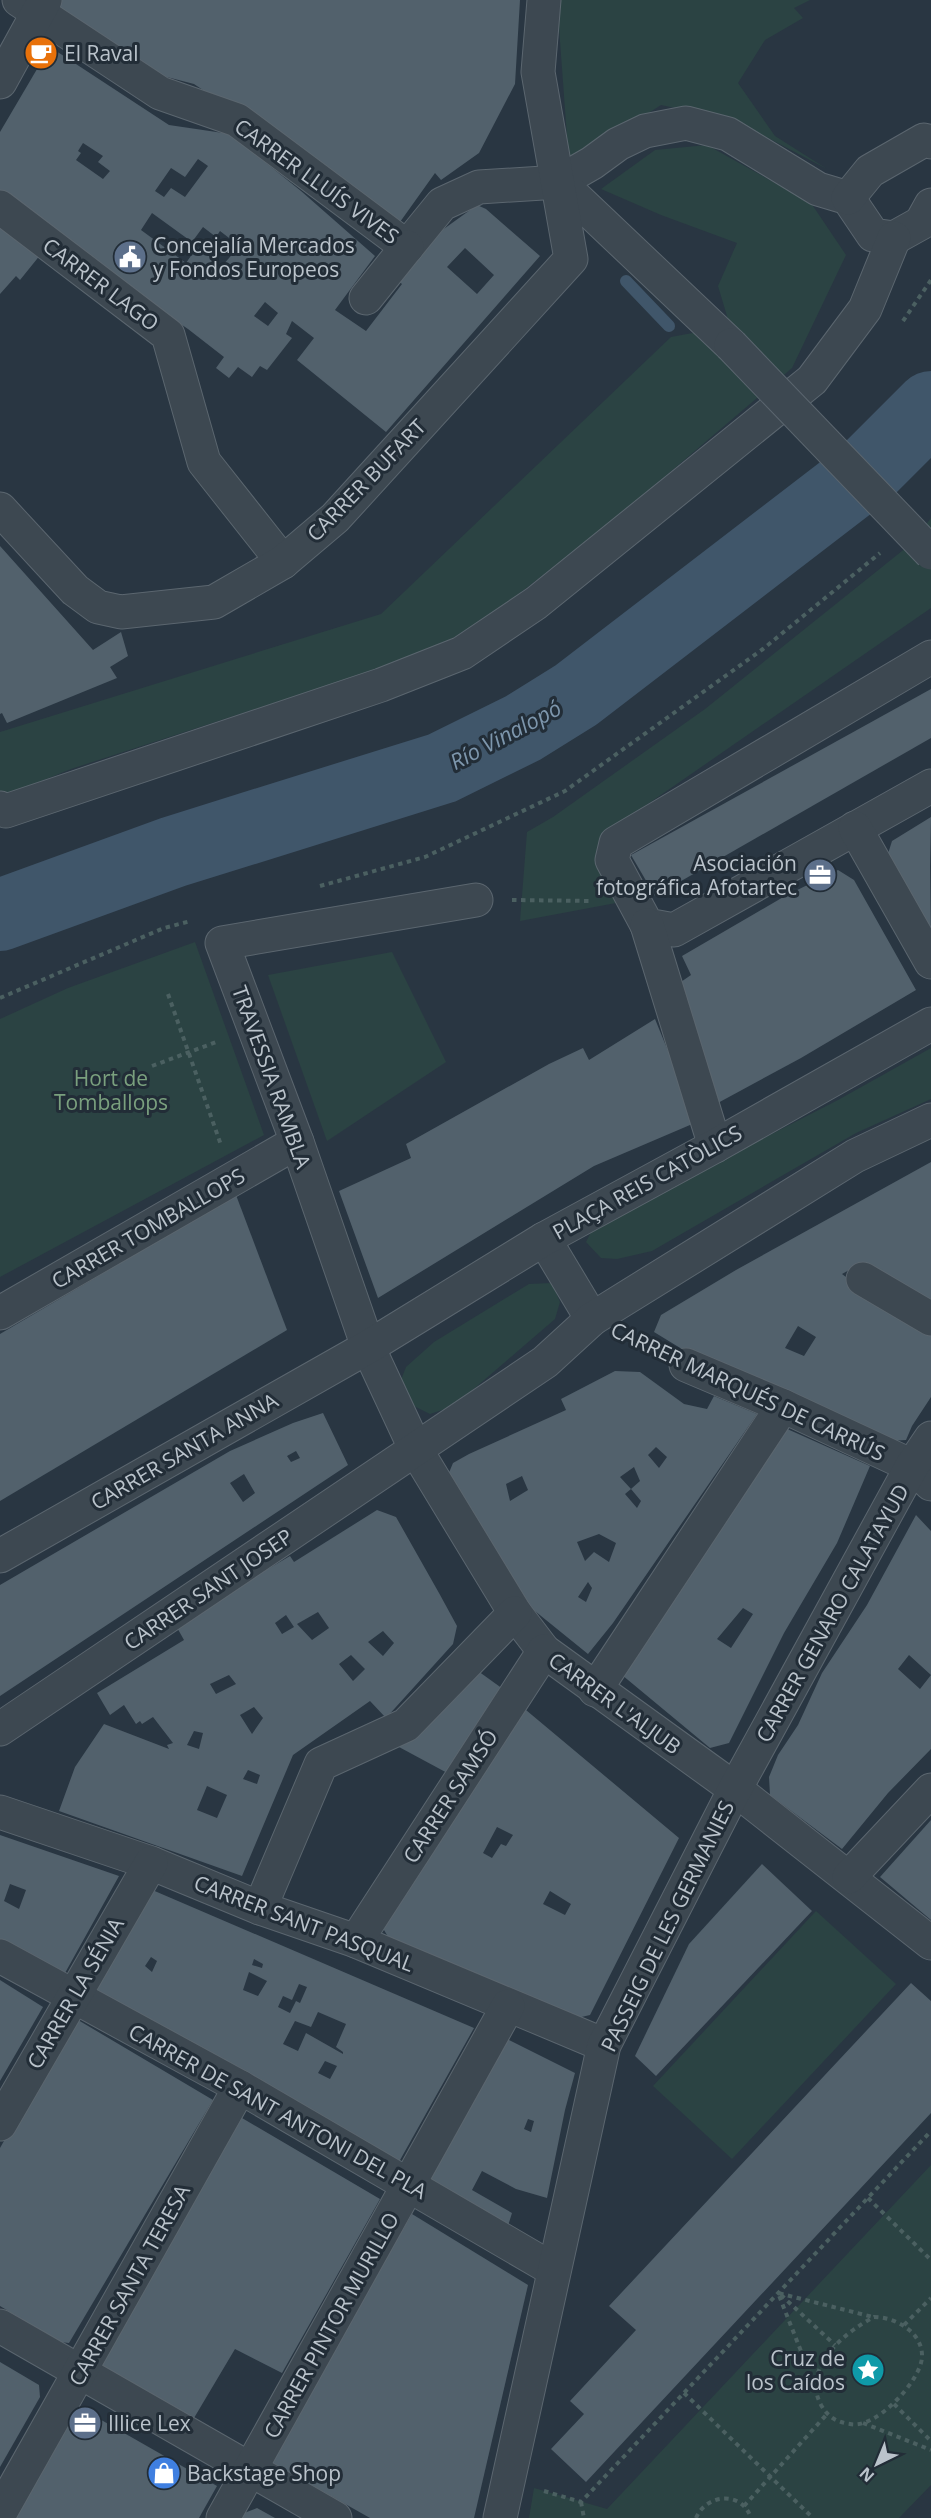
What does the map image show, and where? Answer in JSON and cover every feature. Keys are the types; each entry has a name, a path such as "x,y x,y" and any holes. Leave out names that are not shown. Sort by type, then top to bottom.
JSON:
{"street":[{"path":"544,0 538,72 559,182 731,345 931,553"},
{"path":"0,82 34,4"},
{"name":"CARRER LLUÍS VIVES","path":"34,4 160,93 237,120 407,247"},
{"path":"559,182 592,164 618,144 645,131 686,123 728,134 818,189 848,198 873,235 894,238 921,223 931,205"},
{"path":"848,198 870,171 924,140 931,142"},
{"name":"CARRER LLUÍS VIVES","path":"366,298 442,204 479,187 559,182"},
{"name":"CARRER BUFART","path":"0,509 75,590 98,607 121,612 214,602 283,562 335,518 571,259 559,182"},
{"name":"CARRER LAGO","path":"0,207 168,335 204,462 283,562"},
{"path":"0,808 6,811 17,808 381,685 462,653 536,603 812,380 866,309 894,238"},
{"path":"715,1146 641,913 612,860 616,843 931,657"},
{"path":"641,913 674,930 931,786"},
{"path":"855,828 931,962"},
{"name":"TRAVESSIA RAMBLA","path":"416,1450 368,1347 297,1142 222,943 476,900"},
{"name":"PLAÇA REIS CATÒLICS","path":"368,1347 544,1239 931,1024"},
{"path":"416,1450 545,1362 592,1319 855,1156 931,1120"},
{"name":"CARRER TOMBALLOPS","path":"0,1312 297,1142"},
{"path":"544,1239 592,1319"},
{"path":"863,1278 931,1319"},
{"name":"CARRER SANTA ANNA","path":"0,1556 368,1347"},
{"name":"CARRER MARQUÉS DE CARRÚS","path":"686,1365 783,1406 922,1475"},
{"path":"595,1690 783,1406"},
{"name":"CARRER GENARO CALATAYUD","path":"735,1789 922,1475 931,1438"},
{"name":"CARRER L'ALJUB","path":"416,1450 515,1613 544,1651 735,1789"},
{"name":"CARRER SANT JOSEP","path":"0,1729 416,1450"},
{"path":"260,1908 321,1764 406,1725 515,1613"},
{"name":"CARRER SAMSÓ","path":"356,1941 544,1651"},
{"name":"PASSEIG DE LES GERMANIES","path":"500,2518 604,2045 735,1789 931,1943"},
{"path":"849,1877 931,1790"},
{"name":"CARRER SANT PASQUAL","path":"0,1812 151,1863 260,1908 356,1941 604,2045"},
{"name":"CARRER LA SÉNIA","path":"0,2124 151,1863"},
{"name":"CARRER DE SANT ANTONI DEL PLA","path":"0,1956 240,2087 554,2270"},
{"name":"CARRER PINTOR MURILLO","path":"223,2518 508,2006"},
{"name":"CARRER SANTA TERESA","path":"0,2513 240,2087"},
{"path":"0,2326 335,2518"}],"path":[{"path":"313,888 424,858 565,791 763,649 887,548"},
{"path":"476,900 641,913"},
{"path":"0,998 164,928 193,920"},
{"path":"168,994 233,1179"},
{"path":"152,1066 254,1027"},
{"name":"CARRER MARQUÉS DE CARRÚS","path":"592,1319 686,1365"},
{"path":"581,2502 931,2131"},
{"path":"868,2198 931,2260"},
{"path":"778,2293 874,2317 886,2317 904,2325 917,2340 922,2357 915,2374 894,2404 871,2420 856,2426 839,2422 827,2415 815,2394 817,2373 835,2345 862,2323 874,2317"},
{"path":"778,2293 835,2345"},
{"path":"778,2293 815,2387"},
{"path":"904,2325 931,2298"},
{"path":"684,2393 813,2518"},
{"path":"894,2404 931,2441"},
{"path":"744,2506 827,2415"},
{"path":"863,2423 931,2450"},
{"path":"509,2481 581,2502"},
{"path":"696,2518 699,2510 706,2503 716,2499 736,2500 744,2506 751,2518"},
{"path":"581,2502 584,2518"}],"green space":[{"path":"557,0 810,0 794,8 803,18 765,40 738,83 775,136 827,169 736,121 661,105 569,164"},
{"path":"707,145 811,203 846,255 792,368 621,514 455,644 71,769 0,798 0,732 381,614 671,337 730,326 718,286 737,243 661,215 601,189 655,150"},
{"path":"931,518 931,608 603,835 599,850 616,903 520,921 527,832 553,817 705,709 912,543"},
{"name":"Hort de Tomballops","path":"195,942 264,1135 0,1277 0,1019 68,988"},
{"path":"392,952 446,1062 327,1141 268,975"},
{"path":"931,1048 931,1099 856,1133 652,1251 617,1259 601,1258 586,1242 593,1228 633,1205 838,1100"},
{"path":"552,1283 560,1302 555,1319 454,1406 430,1414 412,1405 399,1385 406,1367 434,1342 529,1284"},
{"path":"816,1911 896,1984 732,2159 653,2086"},
{"path":"931,2165 931,2485 899,2518 529,2518 534,2488 607,2509"}],"building":[{"path":"57,0 520,0 515,84 479,153 441,180 435,173 400,222 194,84 132,68 50,14"},
{"path":"50,47 169,125 230,134 301,191 375,256 335,310 366,331 402,284 397,280 441,231 477,205 486,209 540,256 386,432 297,360 314,338 292,321 286,334 292,338 267,370 260,366 252,377 238,367 229,378 216,368 224,357 188,329 74,252 0,195 0,132","holes":["83,143 103,156 98,162 110,171 103,179 76,160 81,153 78,151","198,159 208,166 185,197 171,188 164,197 155,191 171,168 185,177","152,213 192,242 203,227 216,237 220,231 233,241 230,244 236,250 222,266 197,247 186,263 141,230","465,248 494,275 477,294 447,267","265,302 278,313 268,326 254,316"]},
{"path":"0,224 41,254 20,280 16,276 0,294"},
{"path":"0,546 93,650 121,632 128,656 110,667 117,678 7,723 2,713 0,714"},
{"path":"931,689 931,738 655,896 631,855"},
{"path":"931,817 931,940 887,857 892,841"},
{"path":"838,870 854,880 916,990 801,1058 716,1104 675,986 691,975 682,956 785,896"},
{"path":"655,1019 697,1122 594,1166 378,1298 339,1191 411,1158 406,1144 549,1064 583,1048 589,1060"},
{"path":"931,1162 931,1308 860,1264 842,1274 868,1294 931,1332 931,1397 912,1426 906,1440 890,1441 713,1368 654,1332 661,1315 736,1270","holes":["798,1326 816,1337 804,1356 785,1348"]},
{"path":"236,1195 287,1330 0,1501 0,1334"},
{"path":"615,1371 640,1372 684,1404 707,1409 714,1396 757,1414 613,1623 588,1654 525,1603 448,1475 453,1463 469,1454 566,1410 561,1399","holes":["656,1447 667,1457 659,1468 648,1455","634,1467 640,1481 631,1489 620,1477","522,1476 528,1490 510,1501 506,1484","631,1489 641,1501 637,1508 625,1494","599,1534 616,1543 609,1562 594,1552 585,1561 577,1542","588,1582 592,1588 586,1602 578,1597"]},
{"path":"323,1413 348,1465 0,1696 0,1585 230,1451 293,1423","holes":["296,1451 300,1458 291,1462 287,1456","244,1474 255,1493 243,1502 230,1483"]},
{"path":"785,1428 870,1466 837,1543 784,1633 729,1743 710,1748 622,1675","holes":["743,1608 753,1614 731,1648 717,1639"]},
{"path":"377,1510 396,1517 457,1626 453,1644 386,1718 370,1701 293,1755 242,1876 59,1811 75,1767 104,1724 169,1749 167,1745 173,1743 153,1717 142,1724 140,1721 136,1724 124,1705 110,1715 97,1693 184,1640 175,1624 290,1556 294,1562","holes":["318,1612 329,1628 312,1640 297,1624","286,1615 294,1627 282,1634 275,1623","383,1631 394,1643 383,1656 368,1642","351,1655 365,1669 353,1681 339,1664","229,1675 236,1684 216,1694 210,1684","254,1707 263,1718 252,1734 240,1715","194,1731 203,1733 199,1749 187,1745","248,1770 260,1775 257,1784 243,1779","207,1786 227,1795 217,1818 197,1810"]},
{"path":"916,1515 931,1531 931,1675 931,1749 888,1793 842,1849 770,1795 769,1777 778,1755 798,1725 822,1673 867,1605","holes":["909,1655 931,1675 920,1689 898,1669"]},
{"path":"471,1666 503,1689 451,1775 399,1747"},
{"path":"520,1705 679,1838 590,2015 573,2019 390,1940 381,1925","holes":["497,1827 513,1835 506,1846 501,1844 492,1858 483,1853","550,1891 571,1904 565,1915 543,1904"]},
{"path":"931,1820 931,1920 880,1877"},
{"path":"0,1835 119,1876 65,1973 0,1941","holes":["10,1884 26,1890 19,1909 4,1901"]},
{"path":"762,1864 812,1911 656,2076 635,2056 689,1944"},
{"path":"150,1889 474,2028 395,2169 91,1992","holes":["151,1957 157,1961 152,1972 145,1966","254,1959 263,1964 262,1968 252,1965","249,1972 267,1981 258,1996 243,1990","299,1984 307,1987 300,2003 296,2001 290,2013 278,2007 283,1996 292,2000","318,2012 346,2024 336,2047 343,2054 306,2033 298,2051 283,2044 295,2021 311,2027","325,2061 337,2066 330,2079 318,2073"]},
{"path":"0,1980 43,2007 0,2081"},
{"path":"911,1983 931,2001 931,2113 586,2482 551,2449 584,2414 570,2401 636,2330 609,2306"},
{"path":"78,2020 213,2100 69,2343 60,2342 0,2306 0,2148 70,2023"},
{"path":"503,2037 575,2073 547,2198 516,2189 482,2171 472,2190 512,2213 506,2232 422,2185","holes":["528,2119 534,2121 531,2132 524,2129"]},
{"path":"242,2118 380,2199 282,2373 235,2349 194,2418 98,2363"},
{"path":"412,2214 528,2285 474,2518 370,2518 269,2461"},
{"path":"0,2362 39,2385 40,2397 0,2467"},
{"path":"75,2405 217,2486 199,2518 10,2518"},
{"path":"257,2508 275,2518 237,2518 239,2515"}],"waterway":[{"path":"626,281 669,326"},
{"name":"Río Vinalopó","path":"0,915 173,852 442,768 523,728 576,695 865,473 931,407"}],"place":[{"name":"El Raval","path":"41,53"},
{"name":"Concejalía Mercados y Fondos Europeos","path":"130,257"},
{"name":"Asociación fotográfica Afotartec","path":"820,875"},
{"name":"Cruz de los Caídos","path":"868,2370"},
{"name":"Illice Lex","path":"85,2423"},
{"name":"Backstage Shop","path":"164,2473"}]}
